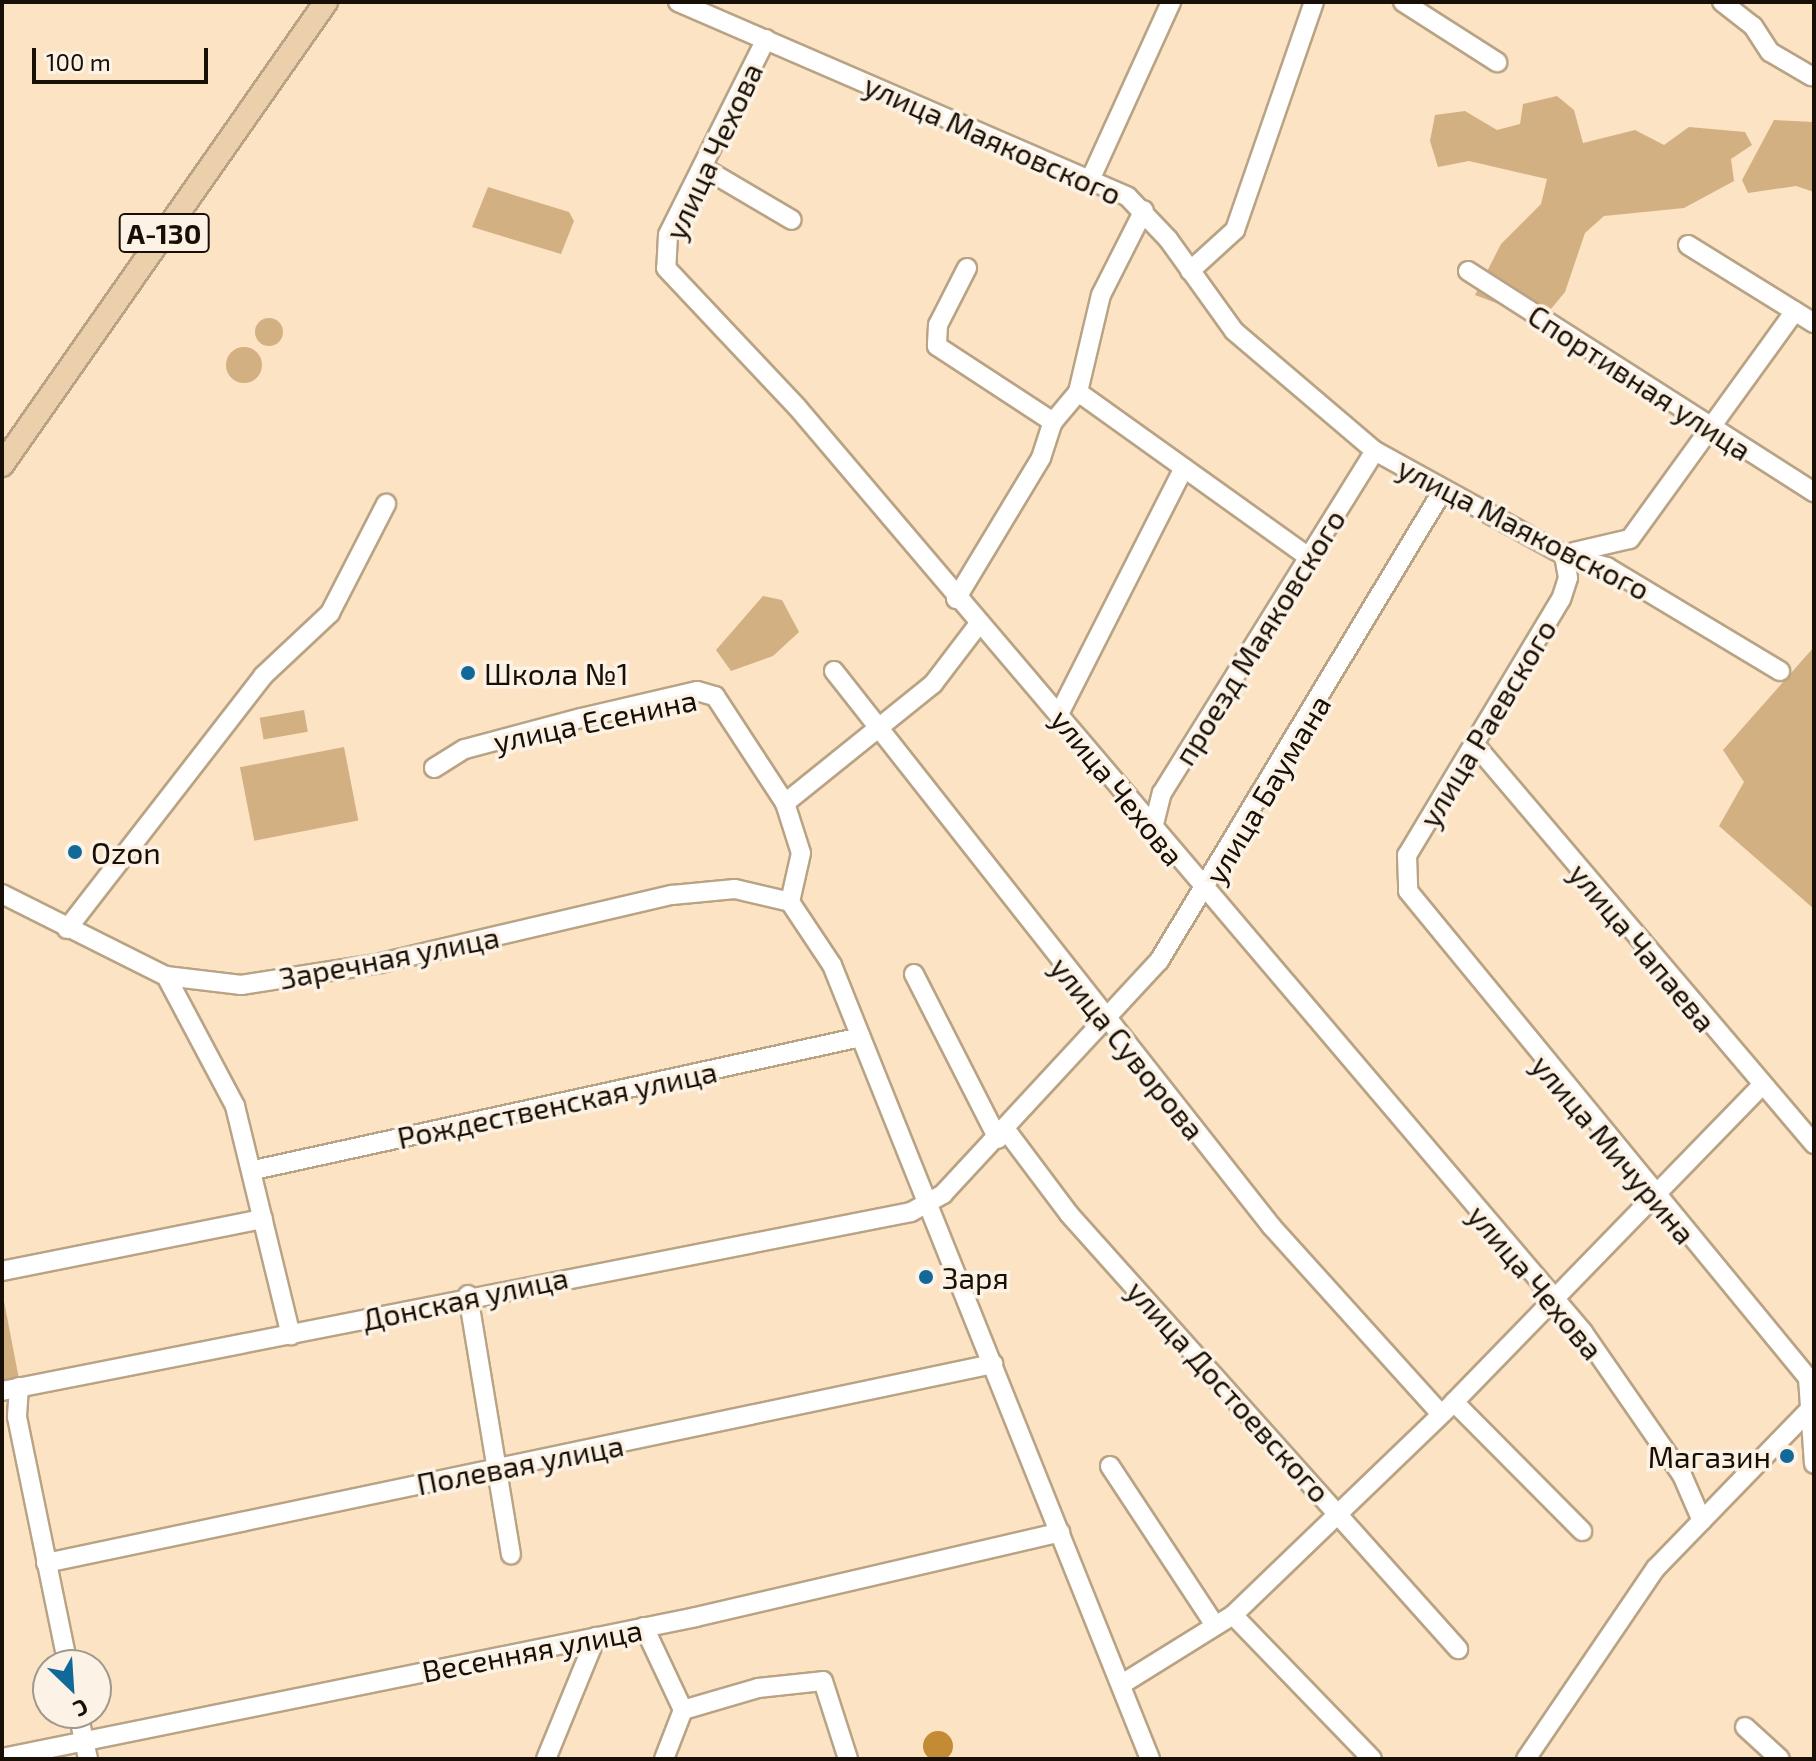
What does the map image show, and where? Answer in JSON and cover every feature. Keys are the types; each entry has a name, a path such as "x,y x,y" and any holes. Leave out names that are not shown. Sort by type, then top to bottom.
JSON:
{"main road":[{"name":"А-130","path":"2,465 326,2"}],"street":[{"name":"улица Маяковского","path":"678,2 1090,180 1144,210 1234,331 1375,451 1564,555 1607,567 1780,671"},
{"path":"1090,180 1171,2"},
{"path":"1190,271 1235,230 1314,2"},
{"path":"1403,2 1497,62"},
{"path":"1722,2 1753,26 1770,52 1811,76"},
{"name":"улица Чехова","path":"766,39 668,235 666,268 797,407 978,625 1059,714 1205,894 1551,1297 1682,1475 1702,1521"},
{"path":"702,167 792,220"},
{"path":"956,599 1041,458 1053,422 1078,392 1101,295 1144,210"},
{"path":"1688,245 1814,323"},
{"path":"967,268 938,325 937,346 1053,422"},
{"name":"Спортивная улица","path":"1468,271 1708,430 1814,492"},
{"path":"1564,555 1630,539 1795,311"},
{"path":"1078,392 1307,556"},
{"name":"проезд Маяковского","path":"1153,828 1162,793 1375,451"},
{"path":"1059,714 1184,468"},
{"name":"улица Баумана","path":"928,1203 1002,1134 1105,1021 1205,894 1443,490"},
{"path":"67,929 263,676 330,613 386,504"},
{"name":"улица Раевского","path":"1408,891 1407,855 1477,747 1561,599 1569,567 1564,555"},
{"path":"978,625 933,684 881,731 785,803 801,853 790,902 813,927 861,1037 1122,1684 1142,1756"},
{"name":"улица Суворова","path":"834,671 1105,1021 1272,1227 1447,1407 1582,1531"},
{"name":"улица Есенина","path":"434,768 465,749 697,691 715,696 785,803"},
{"name":"улица Чапаева","path":"1477,747 1760,1087 1814,1144"},
{"name":"Заречная улица","path":"2,894 166,976 257,983 381,963 672,895 735,889 790,902"},
{"name":"улица Мичурина","path":"1408,891 1651,1195 1808,1378 1814,1464"},
{"name":"улица Достоевского","path":"914,974 1002,1134 1069,1214 1338,1511 1458,1649"},
{"path":"166,976 235,1106 254,1170 291,1335"},
{"name":"Рождественская улица","path":"254,1170 861,1037"},
{"path":"1122,1684 1233,1615 1447,1407 1551,1297 1760,1087"},
{"name":"Донская улица","path":"10,1389 291,1335 468,1295 928,1203"},
{"path":"2,1271 263,1219"},
{"path":"468,1295 511,1554"},
{"name":"Полевая улица","path":"46,1563 993,1364"},
{"path":"10,1389 65,1649"},
{"path":"1526,1759 1656,1568 1781,1431 1812,1407"},
{"path":"1110,1466 1214,1624"},
{"name":"Весенняя улица","path":"2,1758 644,1627 1060,1532"},
{"path":"1233,1615 1372,1759"},
{"path":"644,1627 683,1710 664,1759"},
{"path":"546,1759 596,1637"},
{"path":"683,1710 758,1688 823,1681 848,1759"},
{"path":"1745,1727 1780,1759"},
{"path":"82,1729 88,1759"}],"shaded area":[{"path":"1557,96 1574,110 1583,143 1635,130 1664,145 1689,127 1745,132 1752,145 1731,159 1734,181 1684,208 1604,216 1585,233 1565,292 1551,309 1512,309 1475,295 1501,244 1541,204 1547,179 1469,161 1438,167 1430,141 1435,115 1465,111 1497,130 1520,124 1523,104"},
{"path":"1774,120 1814,122 1814,192 1796,186 1748,193 1742,180"},
{"path":"488,187 569,212 574,221 561,254 472,227"},
{"path":"269,318 279,322 283,332 279,342 269,346 259,342 255,332 259,322"},
{"path":"244,347 257,352 262,365 257,378 244,383 231,378 226,365 231,352"},
{"path":"763,596 782,600 799,632 773,656 731,671 716,650"},
{"path":"1814,647 1814,909 1719,826 1744,782 1723,750"},
{"path":"304,710 308,732 264,739 260,718"},
{"path":"344,747 358,821 254,841 240,767"},
{"path":"2,1291 19,1379 2,1383"},
{"path":"938,1731 948,1736 953,1746 948,1756 938,1761 928,1756 923,1746 928,1736"}],"place":[{"name":"Школа №1","path":"468,673"},
{"name":"Ozon","path":"75,852"},
{"name":"Заря","path":"926,1277"},
{"name":"Магазин","path":"1787,1456"}]}
